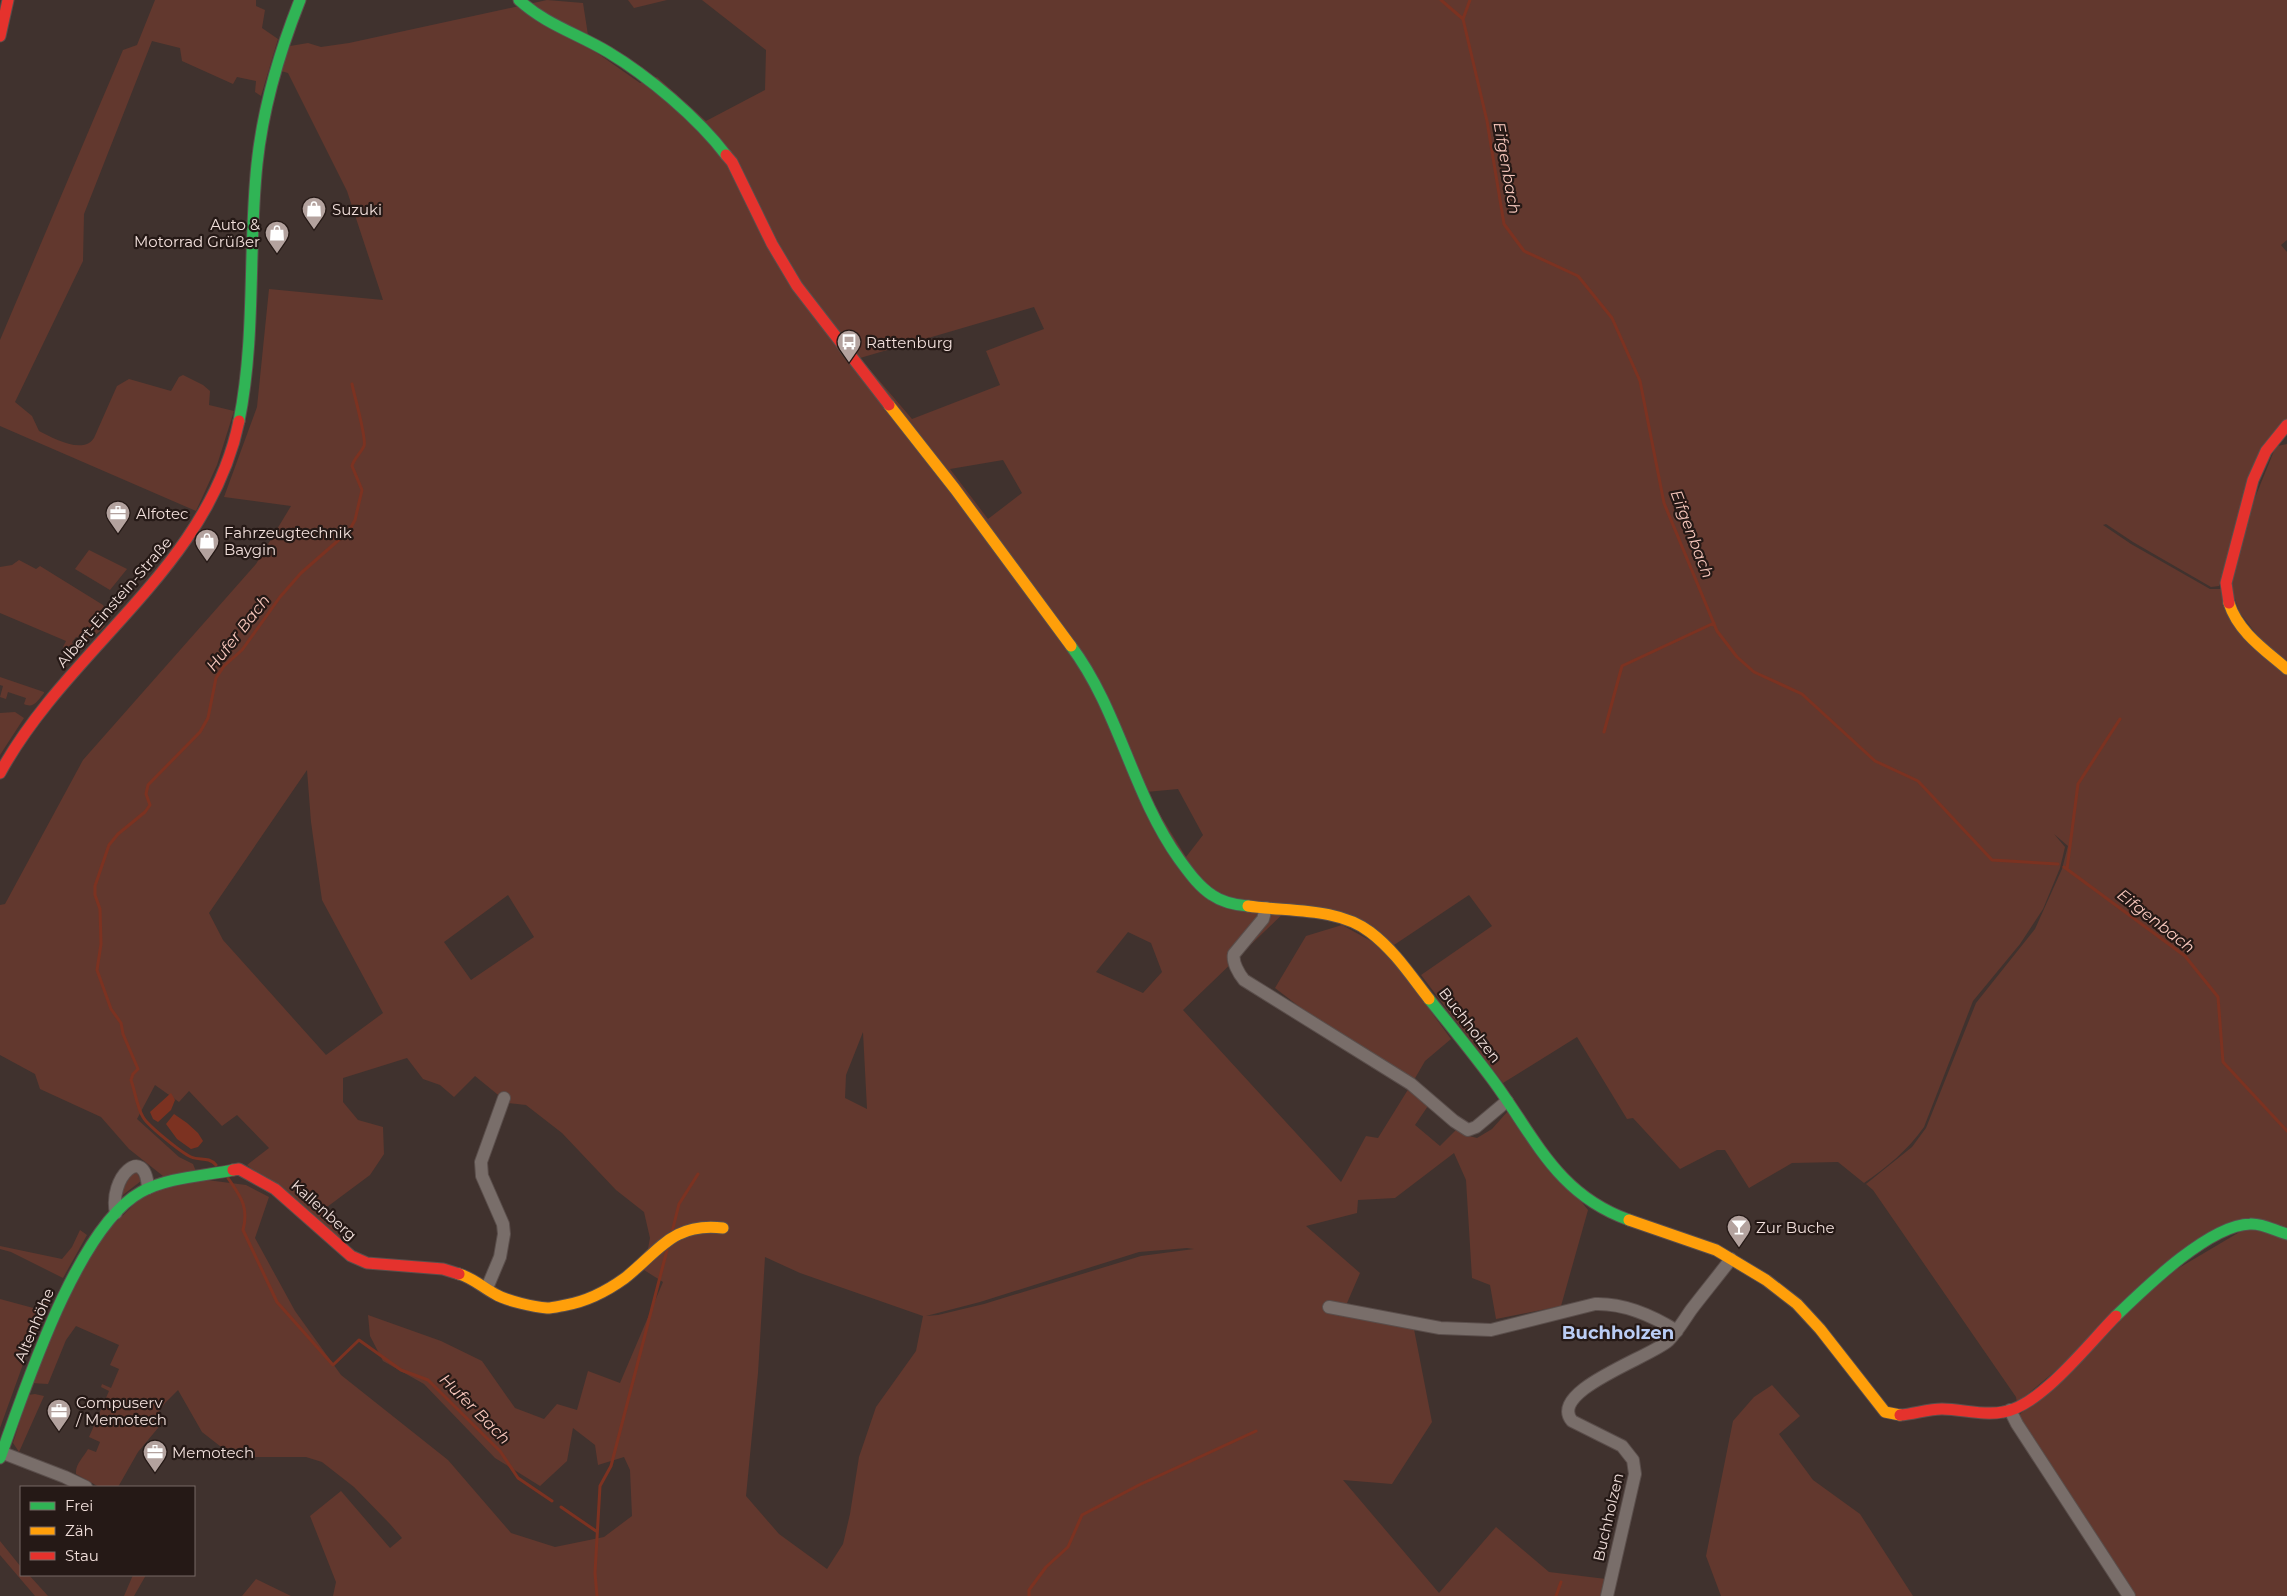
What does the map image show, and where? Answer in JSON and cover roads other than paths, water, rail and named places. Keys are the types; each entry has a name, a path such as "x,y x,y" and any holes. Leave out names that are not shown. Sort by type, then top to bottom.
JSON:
{"street":[{"path":"0,36 8,0"},
{"name":"Albert-Einstein-Straße","path":"0,773 19,738 45,704 161,575 178,552 205,512 226,465 240,419 250,361 254,199 260,143 275,72 300,0"},
{"name":"Buchholzen","path":"519,0 533,14 549,24 584,39 620,60 711,135 723,149 741,178 772,244 797,286 955,490 1084,663 1098,691 1151,816 1168,844 1192,876 1209,893 1236,905 1334,918 1360,925 1384,944 1454,1029 1553,1168 1572,1188 1586,1199 1616,1216 1705,1245 1766,1280 1796,1304 1842,1356 1885,1412 1900,1416 1940,1409 1997,1413 2010,1410"},
{"path":"2287,425 2274,439 2259,464 2248,495 2226,583 2225,597 2236,623 2287,669"},
{"path":"1266,908 1264,919 1234,954 1233,958 1244,980 1411,1084 1425,1094 1454,1121 1468,1130 1476,1127 1507,1101"},
{"path":"487,1288 500,1257 504,1234 503,1224 482,1176 481,1162 504,1098"},
{"path":"116,1213 114,1197 121,1177 127,1169 134,1166 144,1172 148,1188"},
{"name":"Kallenberg","path":"169,1183 239,1170 275,1189 351,1256 367,1263 413,1268 443,1268 470,1278 507,1299 548,1308 560,1308 581,1302 610,1289 626,1277 658,1247 681,1233 705,1226 723,1228"},
{"name":"Altenhöhe","path":"1,1456 36,1361 67,1287 90,1246 116,1213 132,1198 148,1188 169,1183"},
{"path":"2130,1596 2017,1424 2010,1410 2026,1402 2042,1390 2121,1312 2202,1243 2226,1230 2247,1224 2256,1224 2287,1234"},
{"name":"Buchholzen","path":"1607,1596 1614,1560 1634,1484 1634,1464 1625,1448 1576,1424 1570,1418 1567,1409 1578,1393 1668,1341 1731,1259"},
{"path":"1328,1307 1440,1328 1491,1330 1605,1303 1648,1315 1676,1330"},
{"path":"1,1456 65,1477 84,1486"}],"waterway":[{"name":"Eifgenbach","path":"1441,0 1463,19"},
{"name":"Eifgenbach","path":"1470,0 1463,19 1487,121 1504,224 1524,251 1578,276 1612,318 1640,381 1664,503 1717,631 1737,657 1754,672 1802,694 1875,761 1918,781 1992,860 2058,864"},
{"name":"Hufer Bach","path":"216,1165 207,1160 191,1157 180,1150 151,1126 141,1113 131,1080 133,1074 138,1069 123,1034 121,1023 111,1009 97,970 101,944 100,909 95,895 95,886 109,845 118,834 145,812 150,805 146,794 148,785 200,732 208,718 216,678 224,666 242,650 280,597 301,573 349,531 355,520 362,490 352,466 354,460 363,449 364,442 352,384"},
{"path":"1604,732 1622,666 1714,623"},
{"path":"2067,869 2078,784 2120,719"},
{"name":"Eifgenbach","path":"2064,867 2185,956 2218,997 2223,1062 2287,1131"},
{"path":"672,1232 679,1204 698,1174"},
{"name":"Hufer Bach","path":"228,1178 243,1202 245,1215 243,1230 277,1302 333,1365 359,1340 401,1370 428,1380 500,1451 518,1478 552,1501"},
{"path":"597,1596 595,1573 600,1486 611,1466 667,1250"},
{"path":"1029,1596 1029,1590 1046,1567 1068,1547 1082,1515 1139,1485 1256,1431"},
{"name":"Hufer Bach","path":"561,1507 596,1531"},
{"path":"1556,1596 1561,1582"}],"place":[{"name":"Suzuki","path":"314,230"},
{"name":"Auto & Motorrad Grüßer","path":"277,254"},
{"name":"Rattenburg","path":"849,363"},
{"name":"Alfotec","path":"118,534"},
{"name":"Fahrzeugtechnik Baygin","path":"207,562"},
{"name":"Zur Buche","path":"1739,1248"},
{"name":"Compuserv / Memotech","path":"59,1432"},
{"name":"Memotech","path":"155,1473"}],"district":[{"name":"Buchholzen","path":"1618,1333"}]}
